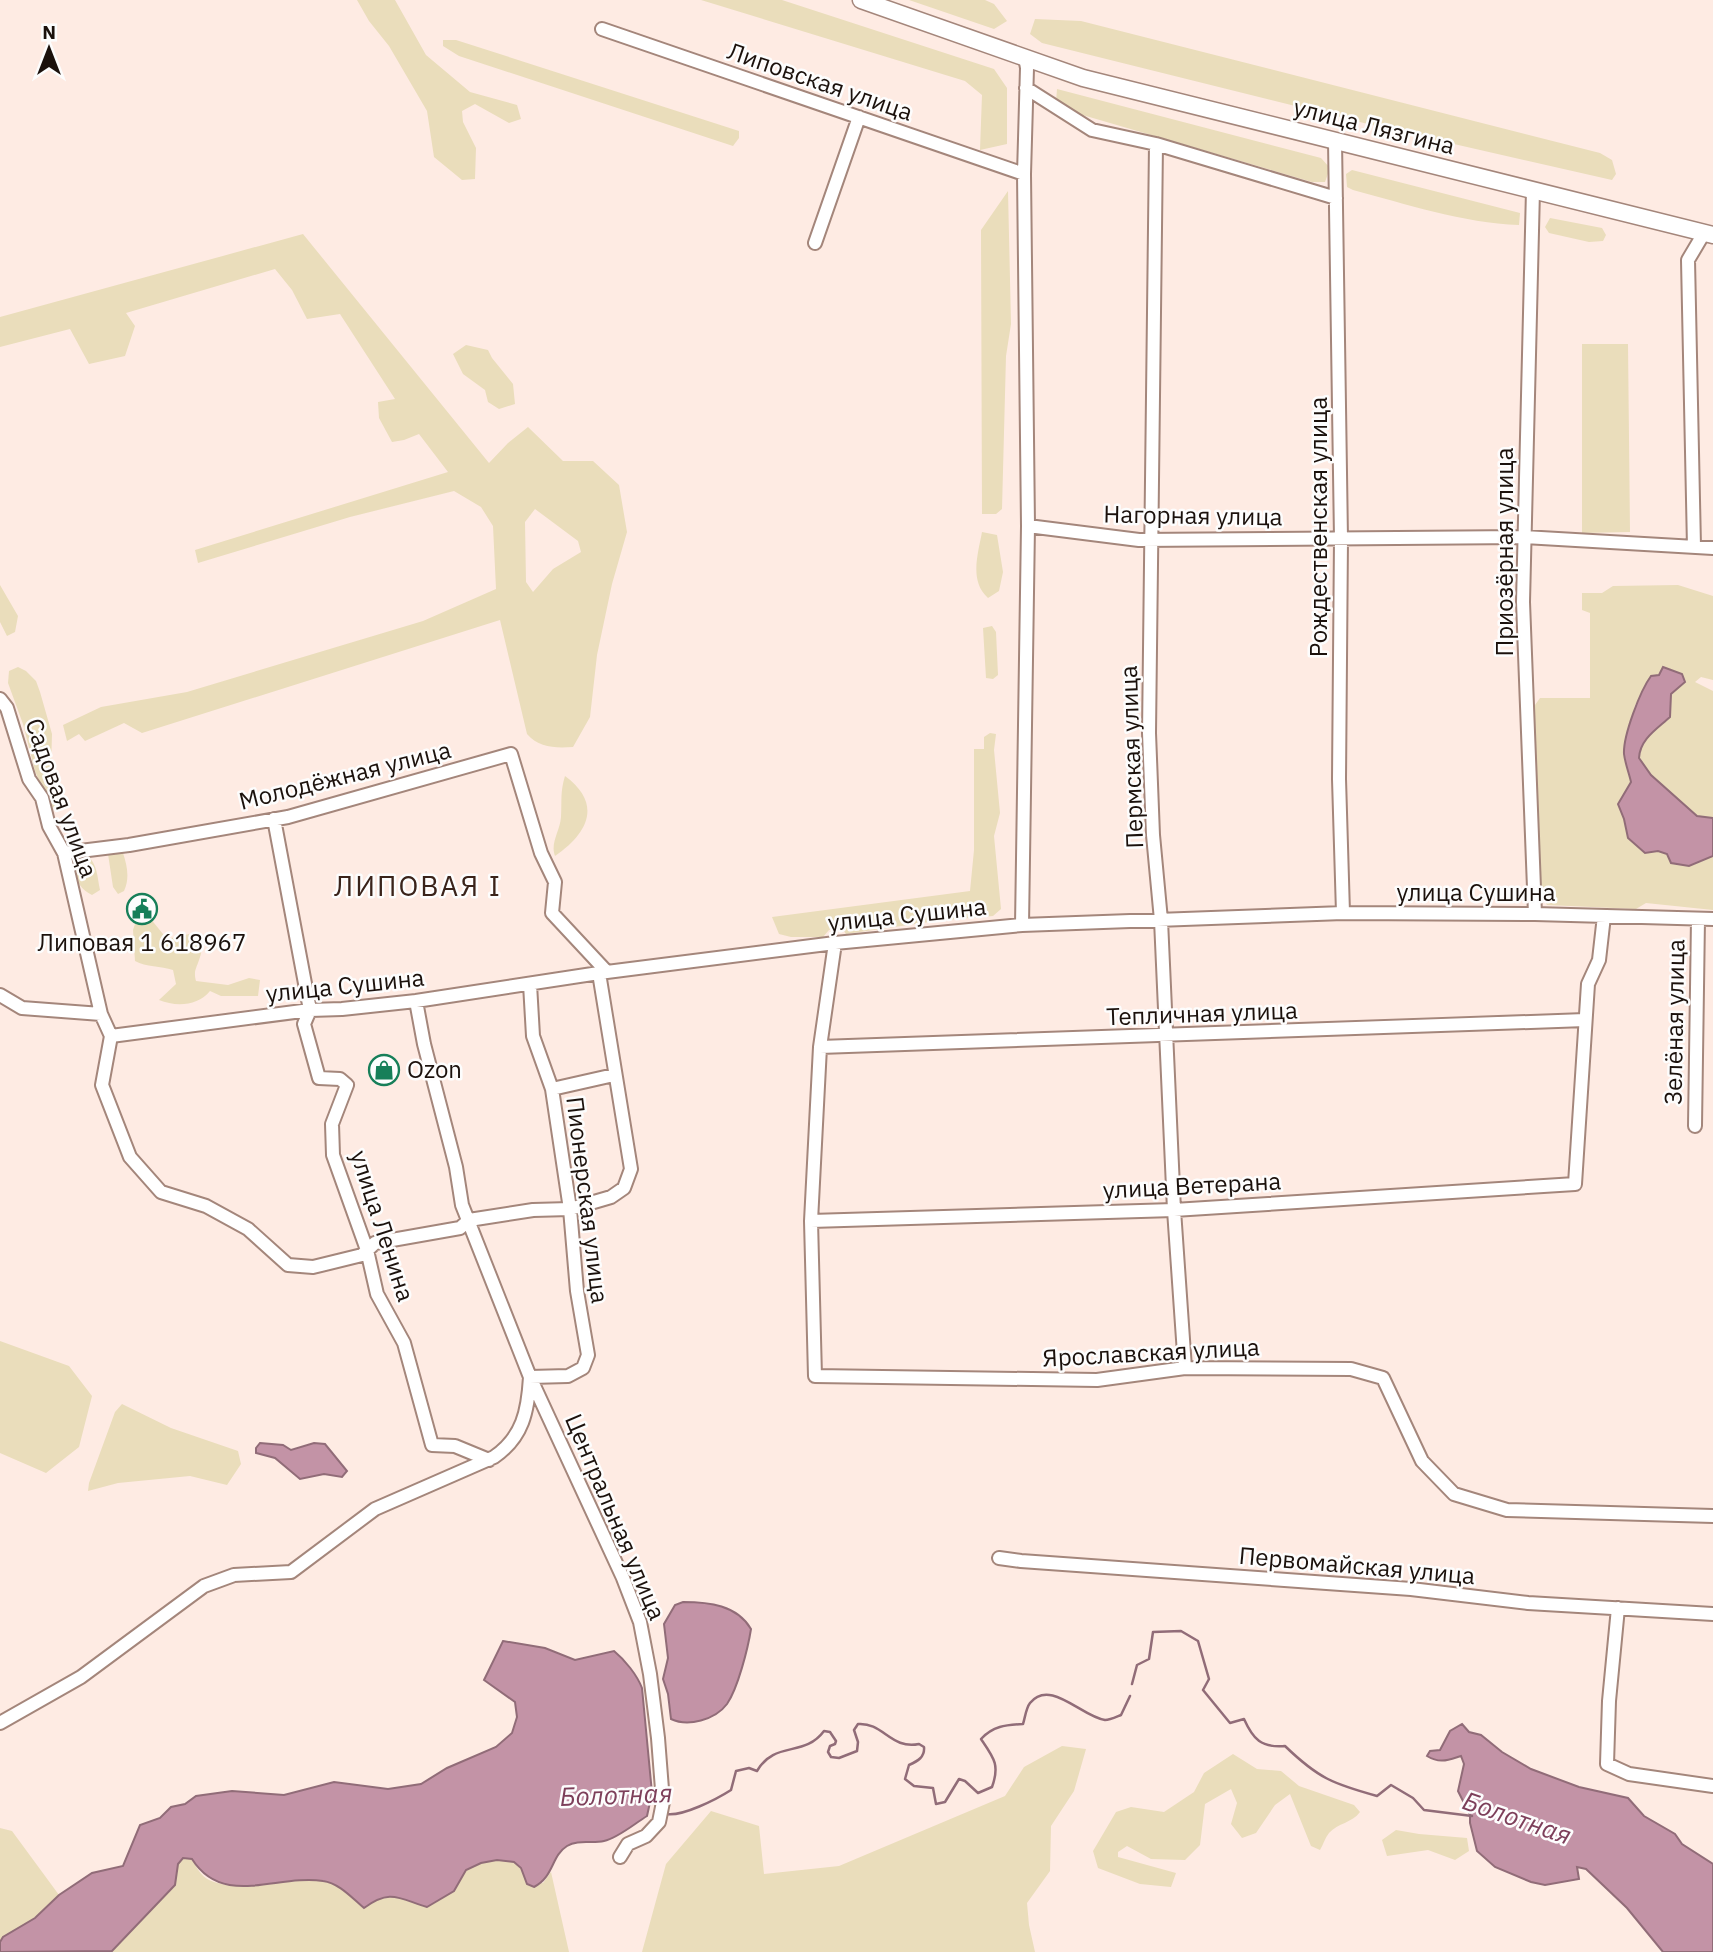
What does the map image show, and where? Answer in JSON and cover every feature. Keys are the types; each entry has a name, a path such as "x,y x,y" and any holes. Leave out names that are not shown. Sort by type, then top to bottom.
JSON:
{"main road":[{"name":"улица Лязгина","path":"861,0 1083,78 1708,234"}],"street":[{"name":"Липовская улица","path":"603,29 1024,174"},
{"path":"1022,925 1028,526 1025,57"},
{"path":"1026,88 1092,130 1156,144 1336,198"},
{"path":"814,243 859,117"},
{"name":"Рождественская улица","path":"1335,141 1341,539 1339,779 1343,913"},
{"name":"Пермская улица","path":"1156,144 1149,733 1185,1368"},
{"name":"Приозёрная улица","path":"1532,190 1523,537 1527,737 1535,914"},
{"path":"1693,547 1688,260 1708,234"},
{"name":"Нагорная улица","path":"1028,526 1150,540 1523,537 1713,548"},
{"name":"Садовая улица","path":"0,699 7,708 29,779 42,798 49,826 64,853 101,1014 111,1036"},
{"name":"Молодёжная улица","path":"64,853 129,845 288,817 511,754 541,853 555,881 552,913 603,972"},
{"name":"улица Ленина","path":"274,819 310,1010 304,1024 319,1078 341,1079 347,1085 332,1124 334,1155 367,1251 377,1294 404,1343 432,1445 456,1446 489,1460"},
{"name":"улица Сушина","path":"111,1036 310,1010 416,1000 603,972 835,943 1022,925 1343,913 1535,914 1713,919"},
{"path":"1585,1020 1588,984 1599,960 1604,916"},
{"name":"Зелёная улица","path":"1695,1126 1698,919"},
{"path":"811,1222 820,1047 835,943"},
{"path":"111,1036 102,1085 130,1157 161,1192 206,1206 248,1229 288,1265 313,1268 362,1255 375,1242 460,1228 469,1220 533,1210 570,1209 611,1196 624,1188 631,1169 627,1134 614,1075 603,972"},
{"name":"Пионерская улица","path":"530,984 533,1036 552,1088 570,1209 577,1292 588,1354 583,1368 568,1376 530,1377"},
{"path":"0,995 22,1008 101,1014"},
{"name":"Центральная улица","path":"416,1000 424,1044 456,1167 462,1205 530,1377 606,1541 640,1622 659,1738 663,1802 659,1822 646,1836 628,1844 620,1857"},
{"name":"Тепличная улица","path":"820,1047 1585,1020"},
{"name":"улица Ветерана","path":"811,1222 1174,1210 1575,1184 1585,1020"},
{"path":"552,1088 614,1075"},
{"name":"Ярославская улица","path":"811,1222 815,1376 1097,1380 1185,1368 1351,1369 1383,1378 1422,1461 1454,1494 1507,1510 1713,1516"},
{"name":"Центральная улица","path":"0,1723 81,1677 204,1586 234,1575 290,1572 375,1509 489,1460 510,1446 521,1427 529,1398 530,1377"},
{"name":"Первомайская улица","path":"999,1558 1021,1562 1411,1589 1528,1603 1713,1614"},
{"path":"1618,1608 1609,1701 1607,1764 1629,1774 1713,1786"}],"shaded area":[{"path":"357,0 395,0 426,55 470,92 517,105 521,119 509,123 475,104 462,111 463,122 476,148 475,179 462,180 434,157 427,111 389,46 369,21"},
{"path":"701,0 782,0 994,69 1007,88 1007,144 980,150 982,95 965,81"},
{"path":"909,0 985,0 994,4 1007,21 994,29"},
{"path":"1035,19 1081,21 1600,153 1612,160 1616,174 1612,180 1384,128 1042,43 1030,34"},
{"path":"443,40 456,40 739,131 739,138 733,146 459,56 443,46"},
{"path":"1057,89 1321,158 1330,168 1325,182 1312,182 1062,109 1056,102"},
{"path":"1352,170 1520,213 1519,225 1456,217 1353,190 1347,187 1346,174"},
{"path":"1008,191 1011,324 1006,356 1002,509 996,514 982,514 981,230"},
{"path":"1550,218 1602,228 1606,235 1603,241 1589,242 1549,233 1545,227"},
{"path":"303,234 489,463 528,427 563,461 593,461 619,485 627,532 612,584 597,655 590,717 573,747 542,745 527,734 500,620 142,733 124,723 85,741 79,734 67,741 63,725 101,707 187,692 423,621 496,589 493,526 481,507 454,491 350,517 198,563 195,550 448,472 419,434 392,442 379,418 378,402 395,399 340,314 307,319 292,290 275,269 126,313 135,326 125,356 89,364 70,329 0,347 0,317","holes":["535,509 578,541 581,552 553,569 533,592 526,582 525,522"]},
{"path":"1582,344 1628,344 1630,532 1582,533"},
{"path":"466,345 488,350 513,384 515,404 499,409 488,402 485,390 463,374 453,354"},
{"path":"982,532 997,535 1003,572 999,591 988,598 978,584 976,567"},
{"path":"0,585 18,616 15,632 7,636 0,622"},
{"path":"1678,585 1713,596 1713,680 1701,677 1695,682 1713,691 1713,818 1697,816 1651,775 1639,758 1642,745 1654,730 1670,717 1671,694 1663,668 1635,705 1624,753 1631,782 1618,804 1628,838 1667,854 1671,863 1693,865 1713,856 1713,910 1646,903 1636,909 1547,905 1538,890 1533,719 1535,705 1540,698 1590,698 1590,613 1582,610 1582,593 1602,593 1613,586"},
{"path":"992,626 996,632 998,675 993,679 986,678 983,628"},
{"path":"18,667 36,681 52,734 51,768 62,799 56,808 50,807 35,771 23,724 8,683 9,671"},
{"path":"990,733 996,734 994,750 1000,813 994,836 1001,909 993,916 846,934 841,927 829,930 823,937 791,937 779,934 772,917 970,891 974,850 974,749 984,749 984,737"},
{"path":"565,776 584,797 587,818 576,838 555,856 554,846 560,822"},
{"path":"119,850 123,853 127,876 124,891 118,894 113,887 108,854"},
{"path":"80,855 87,855 96,871 100,890 92,895 76,878 76,860"},
{"path":"150,918 167,939 198,932 201,951 195,971 196,981 228,985 249,978 260,980 258,996 221,996 210,991 199,1000 186,1004 159,1000 176,984 173,970 135,961 133,930 136,921"},
{"path":"0,1341 69,1366 92,1396 79,1447 46,1473 0,1453"},
{"path":"122,1404 171,1428 238,1451 241,1464 227,1485 190,1476 118,1483 88,1491 115,1412"},
{"path":"1062,1746 1086,1749 1074,1791 1051,1826 1050,1871 1027,1903 1035,1952 642,1952 666,1864 711,1811 759,1826 764,1874 839,1866 1005,1796 1024,1767"},
{"path":"1233,1754 1257,1769 1281,1771 1299,1786 1354,1805 1360,1812 1329,1833 1320,1850 1311,1846 1290,1794 1275,1805 1256,1833 1242,1838 1231,1824 1237,1803 1231,1789 1205,1804 1200,1845 1185,1860 1151,1859 1127,1846 1118,1852 1118,1857 1176,1873 1171,1887 1140,1884 1098,1868 1093,1851 1116,1812 1131,1807 1164,1812 1194,1792 1204,1773"},
{"path":"0,1828 12,1831 59,1895 35,1918 0,1940"},
{"path":"1396,1830 1467,1838 1469,1851 1455,1860 1428,1850 1387,1856 1382,1840"},
{"path":"183,1858 192,1859 199,1871 209,1880 223,1884 251,1886 308,1880 329,1882 364,1908 388,1897 402,1898 427,1907 454,1891 466,1870 497,1860 514,1862 521,1868 527,1884 543,1883 551,1872 569,1952 108,1952 112,1951 175,1885 178,1864"}],"water":[{"path":"1663,667 1682,674 1685,682 1671,694 1670,717 1642,745 1639,758 1651,775 1697,816 1713,818 1713,856 1689,866 1671,863 1667,854 1658,851 1645,853 1628,838 1618,804 1631,782 1624,754 1629,725 1651,676 1659,675"},
{"path":"260,1443 283,1445 291,1450 314,1443 325,1444 347,1471 342,1477 324,1474 300,1479 275,1458 256,1453"},
{"path":"683,1602 722,1606 738,1615 751,1629 739,1678 727,1704 716,1714 693,1722 671,1719 663,1679 668,1658 664,1624 675,1605"},
{"path":"503,1641 545,1648 575,1660 614,1651 626,1663 642,1688 652,1793 647,1816 609,1839 567,1846 558,1855 541,1883 534,1887 527,1884 521,1868 514,1862 497,1860 466,1870 454,1891 427,1907 401,1898 388,1897 364,1908 340,1888 323,1881 235,1886 219,1882 205,1874 192,1859 183,1858 178,1864 175,1885 112,1951 0,1952 3,1937 35,1918 59,1895 92,1873 123,1866 140,1825 160,1818 171,1807 185,1804 196,1796 232,1791 284,1795 334,1782 388,1789 421,1784 447,1768 496,1747 512,1733 517,1717 515,1702 484,1680"},
{"path":"1462,1724 1469,1732 1481,1735 1502,1752 1531,1769 1579,1787 1628,1798 1644,1816 1675,1834 1682,1844 1713,1864 1713,1952 1663,1952 1627,1908 1586,1869 1577,1867 1579,1879 1545,1885 1495,1867 1477,1851 1470,1815 1458,1791 1464,1764 1461,1756 1440,1761 1427,1756 1430,1751 1440,1750 1450,1731"}],"waterway":[{"name":"Болотная","path":"1132,1684 1137,1665 1149,1659 1153,1632 1181,1631 1198,1641 1209,1679 1203,1690 1230,1723 1244,1719 1259,1741 1285,1746 1317,1773 1349,1788 1377,1796 1391,1785 1413,1798 1424,1810 1472,1816"},
{"name":"Болотная","path":"666,1814 690,1810 717,1798 731,1790 736,1771 749,1768 757,1771 772,1755 808,1744 824,1731 830,1732 836,1741 828,1752 831,1757 839,1758 857,1751 858,1742 854,1730 858,1724 874,1727 901,1743 924,1747 920,1758 909,1765 905,1779 914,1786 933,1788 936,1804 945,1802 959,1779 978,1793 992,1787 994,1762 981,1739 1000,1727 1023,1724 1030,1703 1038,1696 1056,1697 1105,1720 1121,1715 1130,1696"}],"place":[{"name":"Липовая 1 618967","path":"142,909"},
{"name":"Ozon","path":"384,1070"}],"district":[{"name":"ЛИПОВАЯ I","path":"418,886"}]}
